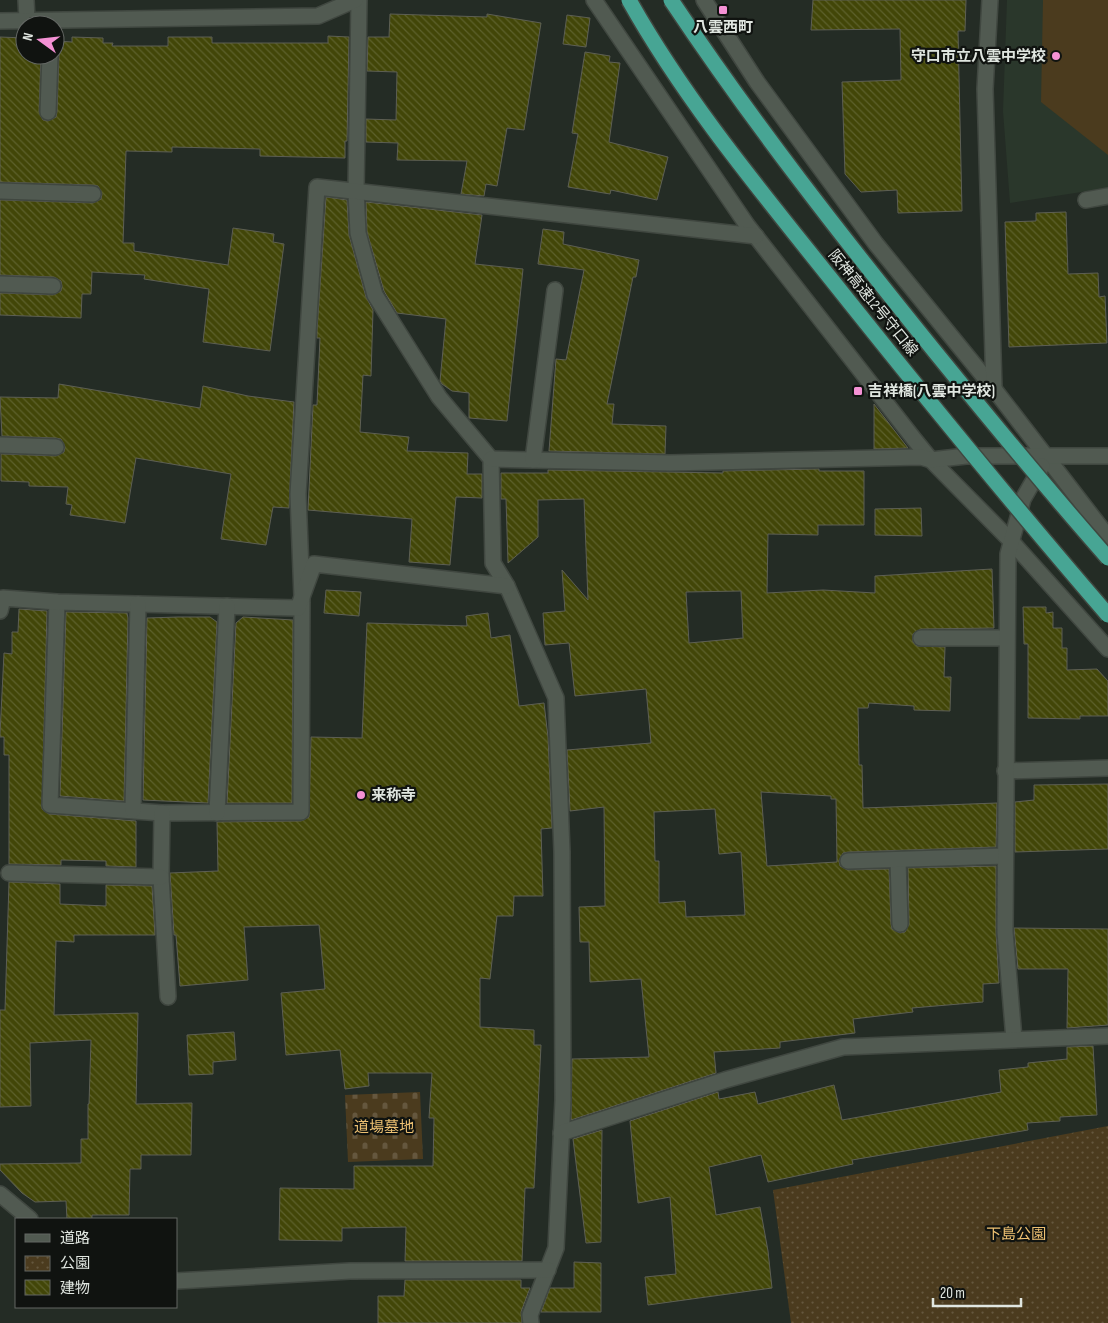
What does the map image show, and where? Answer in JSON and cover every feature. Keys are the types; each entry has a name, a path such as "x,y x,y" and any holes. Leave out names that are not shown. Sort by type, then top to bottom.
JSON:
{"highway":[{"name":"阪神高速12号守口線","path":"629,0 695,101 752,180 982,466 1108,614"},
{"name":"阪神高速12号守口線","path":"671,0 740,100 864,264 1007,440 1108,558"}],"street":[{"path":"26,0 26,15"},
{"path":"65,22 318,16 357,0 356,191 358,234 375,295 439,397 491,459 493,564 507,586 556,698 562,852 561,1133 556,1248 530,1315 531,1323"},
{"path":"594,0 756,236 931,460 1011,540 1108,649"},
{"path":"704,0 757,82 871,236 994,388 1108,537"},
{"path":"990,0 985,89 994,388"},
{"path":"0,21 15,20"},
{"path":"48,112 50,65"},
{"path":"56,602 50,806 162,813 301,812 302,597 298,494 317,187 756,236"},
{"path":"0,191 93,194"},
{"path":"1086,200 1108,196"},
{"path":"0,284 53,286"},
{"path":"533,460 555,290"},
{"path":"0,445 56,448"},
{"path":"491,459 679,462 921,457 931,460 966,456 1108,456"},
{"path":"1014,1039 1005,932 1008,554 1023,499 1048,457"},
{"path":"0,611 3,598 56,602 298,608 314,564 507,586"},
{"path":"133,810 138,604"},
{"path":"217,813 227,606"},
{"path":"921,638 1006,638"},
{"path":"1006,771 1108,768"},
{"path":"162,813 161,877 168,997"},
{"path":"848,861 1005,856"},
{"path":"898,860 900,924"},
{"path":"9,873 161,877"},
{"path":"561,1133 724,1080 843,1047 1108,1036"},
{"path":"0,1194 29,1218"},
{"path":"178,1281 350,1270 548,1270"}],"shaded area":[{"name":"守口市立八雲中学校","path":"1007,0 1108,0 1108,188 1010,203 1003,111"}],"green space":[{"path":"1043,0 1108,0 1108,155 1041,102"},
{"name":"道場墓地","path":"420,1092 423,1159 348,1162 345,1095"},
{"name":"下島公園","path":"1108,1126 1108,1323 791,1323 773,1190"}],"building":[{"path":"813,0 966,0 965,31 958,31 962,211 898,213 897,190 861,192 845,174 842,82 901,80 900,29 811,30"},
{"path":"390,14 487,17 487,14 541,23 524,130 507,128 497,186 486,184 484,196 461,194 467,161 397,160 398,143 366,142 366,119 396,120 397,72 367,71 368,37 389,37"},
{"path":"567,15 590,18 586,47 563,44"},
{"path":"328,36 349,37 345,158 260,156 260,149 172,147 172,152 126,151 123,243 134,243 134,251 228,265 233,228 274,234 273,242 284,244 270,351 203,342 209,289 144,279 145,275 92,272 91,294 82,294 81,318 0,315 0,293 53,295 61,291 62,286 61,281 54,277 0,275 0,200 93,203 101,199 102,194 98,186 93,185 0,182 0,37 15,38 15,65 41,65 39,112 43,120 48,121 56,117 59,65 65,65 65,42 72,42 72,37 103,38 103,43 113,43 112,46 168,46 168,37 212,37 212,43 328,43"},
{"path":"585,52 610,56 609,62 620,63 609,142 668,157 657,200 611,190 610,194 568,187 578,134 572,133"},
{"path":"326,197 347,200 349,235 366,297 373,310 371,376 363,375 360,432 409,437 407,451 468,453 467,474 482,474 482,498 456,497 450,565 409,562 412,519 308,510 313,405 317,405 320,338 317,338 317,331"},
{"path":"366,202 482,215 475,264 523,269 507,421 469,418 469,393 452,391 440,381 446,319 397,313 384,291 367,232"},
{"path":"1066,212 1068,274 1098,273 1099,297 1105,296 1107,343 1009,347 1005,222 1036,221 1036,213"},
{"path":"543,229 564,232 563,244 639,260 636,277 633,277 607,404 614,404 612,424 666,426 665,454 549,451 556,359 566,360 584,270 538,264"},
{"path":"59,384 200,408 203,386 248,396 294,402 289,508 273,507 266,545 221,539 231,474 136,458 125,523 70,515 72,505 66,504 68,487 29,486 29,482 1,481 1,454 56,456 64,452 65,447 61,439 56,438 2,436 0,397 58,398"},
{"path":"874,404 908,448 874,449"},
{"path":"819,469 819,471 864,471 864,525 818,525 818,535 768,534 767,593 823,590 875,593 875,576 992,569 994,628 921,629 913,634 913,642 917,646 945,647 944,677 951,677 950,711 914,710 914,706 869,703 868,708 858,708 859,765 862,765 863,808 997,803 996,847 848,852 843,853 839,861 840,866 848,870 889,869 891,924 892,929 900,933 905,932 909,924 908,868 996,866 996,932 999,983 983,984 983,1002 912,1008 913,1012 853,1019 855,1033 780,1042 780,1048 714,1052 716,1073 571,1120 572,1059 649,1057 641,979 590,982 589,942 580,942 579,907 605,906 604,807 570,811 567,750 651,743 646,689 575,696 569,643 545,645 543,613 565,611 562,570 588,600 584,499 538,500 538,537 508,563 506,499 501,499 501,473 548,473 548,470 723,473 723,471","holes":["741,591 743,638 689,643 686,592","761,792 831,796 831,799 836,799 837,862 767,866","715,809 719,854 741,852 745,915 686,917 685,901 659,903 659,861 655,861 654,812"]},
{"path":"921,508 922,536 875,535 875,509"},
{"path":"326,590 361,592 359,616 324,613"},
{"path":"1023,607 1046,607 1046,613 1053,612 1053,628 1062,628 1062,648 1067,648 1067,670 1097,669 1108,681 1108,716 1080,716 1080,719 1028,718 1028,644 1024,644"},
{"path":"19,609 47,611 42,809 49,814 136,821 136,867 106,866 106,861 61,860 61,865 9,864 9,755 4,755 4,737 0,737 0,734 4,653 12,654 12,632 18,632"},
{"path":"66,612 127,613 124,801 60,796"},
{"path":"488,613 491,638 510,635 519,706 544,703 548,737 552,828 541,829 543,896 514,896 513,916 497,916 490,979 480,978 480,1027 534,1030 534,1045 541,1045 534,1188 525,1188 522,1261 405,1261 406,1227 342,1228 342,1241 279,1240 280,1188 354,1189 354,1166 433,1166 434,1118 429,1118 432,1073 368,1073 369,1086 345,1089 340,1050 286,1055 281,993 325,989 319,925 244,927 248,980 180,986 170,873 218,871 217,822 301,821 309,817 311,737 362,738 367,623 467,626 466,616"},
{"path":"210,617 217,622 208,803 143,800 147,618"},
{"path":"243,617 293,620 292,803 227,803 236,623"},
{"path":"1108,784 1108,849 1015,852 1015,802 1034,800 1034,785"},
{"path":"9,882 60,884 60,904 106,906 106,885 152,886 155,935 74,935 74,942 56,941 54,1015 138,1013 136,1104 192,1103 191,1155 141,1155 141,1169 130,1169 129,1215 92,1215 92,1218 67,1218 66,1201 35,1202 22,1193 0,1170 0,1164 81,1163 81,1139 88,1139 91,1040 30,1043 31,1106 0,1107 0,1010 5,1010"},
{"path":"1014,928 1108,929 1108,1025 1067,1028 1068,969 1018,969"},
{"path":"234,1032 236,1060 213,1062 213,1074 189,1075 187,1035"},
{"path":"1093,1046 1097,1115 1060,1117 1060,1121 1027,1123 1028,1130 852,1160 853,1164 768,1182 761,1155 709,1167 716,1215 760,1207 772,1288 648,1305 645,1277 676,1274 670,1197 638,1203 630,1121 718,1092 719,1099 755,1092 758,1104 834,1085 842,1120 1001,1092 999,1070 1028,1067 1028,1063 1067,1059 1067,1047"},
{"path":"602,1130 601,1242 586,1243 573,1139"},
{"path":"574,1262 601,1263 601,1312 541,1312 550,1288 574,1288"},
{"path":"405,1280 521,1280 521,1288 530,1288 521,1312 522,1323 378,1323 378,1296 404,1296"}],"place":[{"name":"八雲西町","path":"723,10"},
{"name":"守口市立八雲中学校","path":"1056,56"},
{"name":"吉祥橋(八雲中学校)","path":"858,391"},
{"name":"来称寺","path":"361,795"}]}
